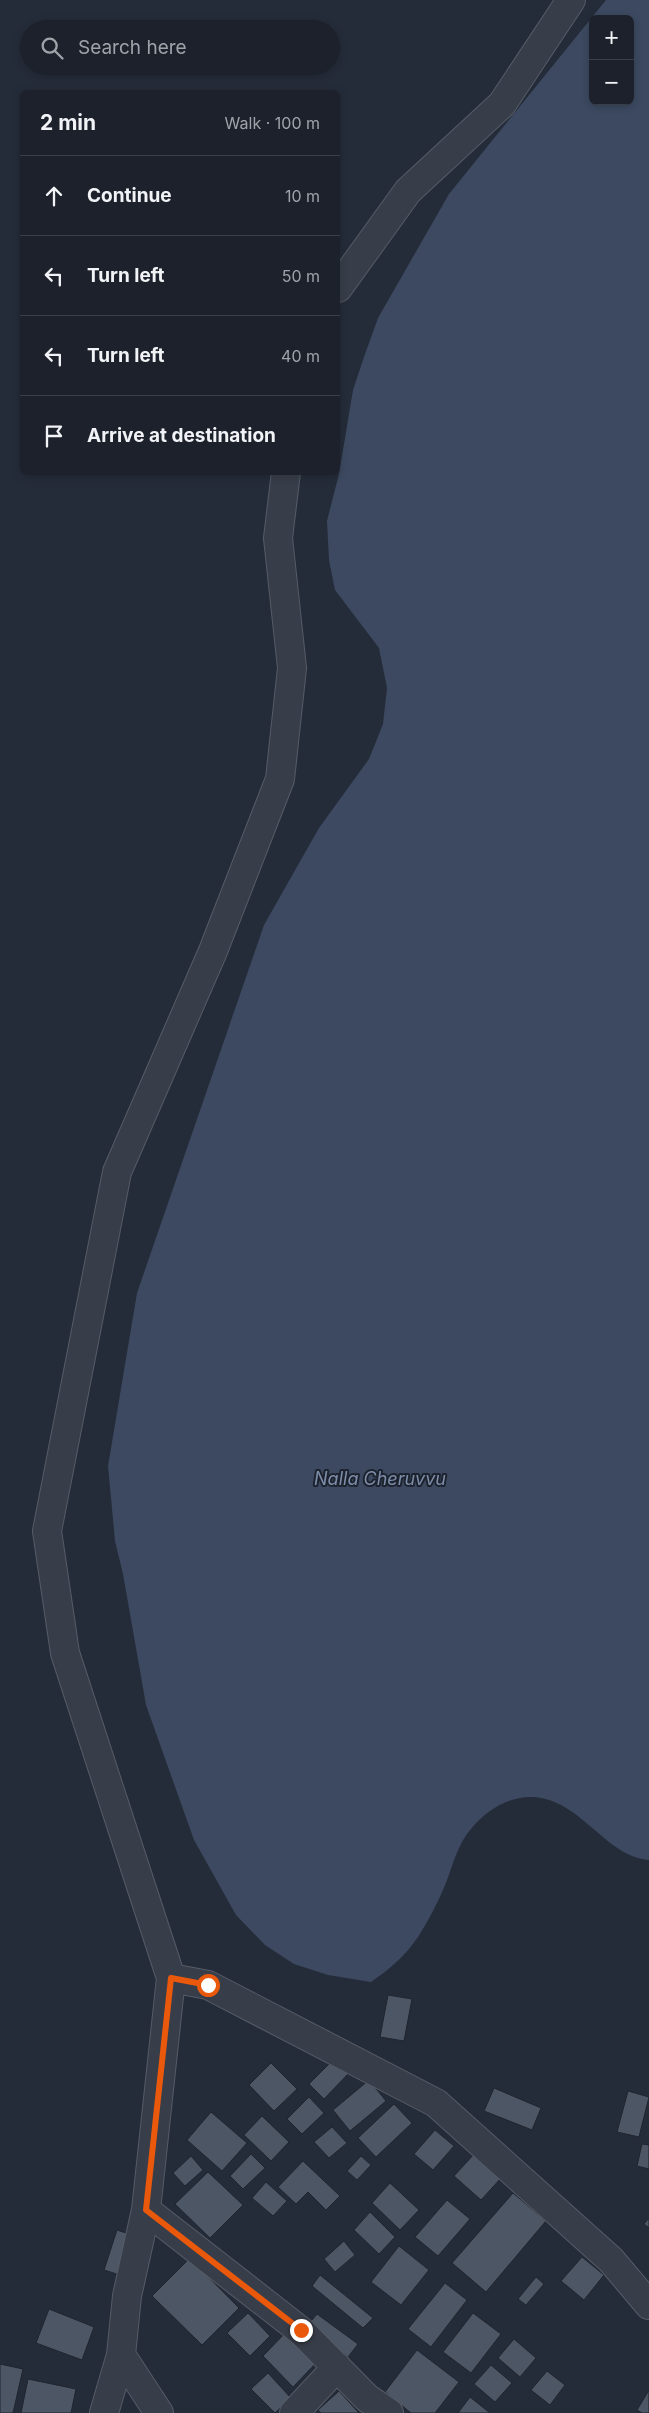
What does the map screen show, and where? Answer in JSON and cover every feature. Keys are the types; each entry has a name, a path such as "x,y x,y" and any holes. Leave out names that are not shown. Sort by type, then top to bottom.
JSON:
{"street":[{"path":"340,285 408,191 502,104 571,0"},
{"path":"104,2413 122,2356 127,2296 146,2210 171,1978 65,1653 47,1531 116,1172 213,951 280,780 292,668 278,538 286,475"},
{"path":"171,1978 208,1985 436,2103 611,2260 649,2305"},
{"path":"146,2210 301,2330 368,2398 389,2413"},
{"path":"122,2356 159,2413"},
{"path":"294,2413 337,2367"}],"water":[{"name":"Nalla Cheruvvu","path":"606,0 649,0 649,1860 634,1857 620,1849 606,1840 580,1817 551,1800 523,1797 501,1804 482,1817 467,1834 458,1850 437,1902 413,1944 397,1962 371,1982 328,1975 294,1964 265,1945 236,1915 194,1840 146,1705 123,1574 115,1541 108,1466 137,1293 264,925 319,828 369,759 383,724 387,688 379,648 335,590 329,560 327,521 340,475 353,390 378,318 449,194 589,21 589,105 634,105 634,15 594,15"}],"building":[{"path":"388,1995 412,1999 404,2041 380,2037"},
{"path":"334,2059 349,2073 324,2099 309,2084"},
{"path":"271,2063 297,2089 274,2111 249,2085"},
{"path":"369,2080 386,2101 350,2131 333,2110"},
{"path":"494,2088 541,2108 532,2130 484,2111"},
{"path":"628,2091 649,2097 639,2137 617,2132"},
{"path":"309,2097 324,2113 302,2134 287,2119"},
{"path":"394,2104 412,2123 376,2157 358,2138"},
{"path":"211,2112 247,2143 222,2171 187,2140"},
{"path":"262,2116 289,2142 271,2161 244,2135"},
{"path":"332,2127 347,2143 329,2158 314,2142"},
{"path":"435,2130 454,2146 433,2170 414,2154"},
{"path":"642,2144 649,2145 649,2169 637,2166"},
{"path":"476,2152 502,2177 481,2200 454,2176"},
{"path":"251,2154 265,2168 243,2189 230,2176"},
{"path":"191,2156 203,2170 185,2186 173,2173"},
{"path":"361,2156 371,2165 357,2180 347,2171"},
{"path":"303,2161 340,2196 326,2210 308,2192 296,2204 278,2187"},
{"path":"208,2172 243,2205 210,2238 175,2204"},
{"path":"266,2182 287,2201 273,2216 252,2198"},
{"path":"390,2183 419,2210 400,2230 372,2203"},
{"path":"513,2193 546,2221 486,2292 452,2263"},
{"path":"447,2200 470,2219 438,2256 415,2237"},
{"path":"370,2212 395,2237 379,2254 354,2230"},
{"path":"649,2218 649,2228 644,2224"},
{"path":"117,2230 135,2236 123,2276 104,2270"},
{"path":"344,2241 355,2255 335,2272 324,2259"},
{"path":"399,2246 429,2270 401,2305 371,2282"},
{"path":"582,2257 604,2275 584,2300 561,2281"},
{"path":"190,2258 239,2308 202,2345 152,2296"},
{"path":"320,2275 373,2318 363,2328 312,2286"},
{"path":"536,2277 544,2284 526,2305 518,2299"},
{"path":"445,2283 467,2300 431,2347 408,2329"},
{"path":"49,2309 94,2327 82,2360 36,2343"},
{"path":"248,2313 270,2336 250,2356 227,2333"},
{"path":"473,2313 501,2334 471,2373 443,2352"},
{"path":"317,2314 358,2344 348,2357 307,2326"},
{"path":"287,2331 318,2361 293,2387 263,2356"},
{"path":"514,2339 536,2358 520,2377 498,2358"},
{"path":"417,2350 459,2382 435,2413 411,2413 385,2392"},
{"path":"0,2364 23,2369 13,2413 0,2413"},
{"path":"491,2365 512,2383 495,2402 474,2384"},
{"path":"547,2371 565,2385 550,2405 531,2390"},
{"path":"268,2373 291,2398 275,2413 251,2389"},
{"path":"28,2379 76,2389 71,2413 21,2413"},
{"path":"649,2390 649,2413 642,2413 637,2410"},
{"path":"339,2391 359,2413 321,2413 318,2410"},
{"path":"470,2397 490,2413 458,2413"}],"route":[{"path":"208,1985 171,1978 146,2210 301,2330"}]}
